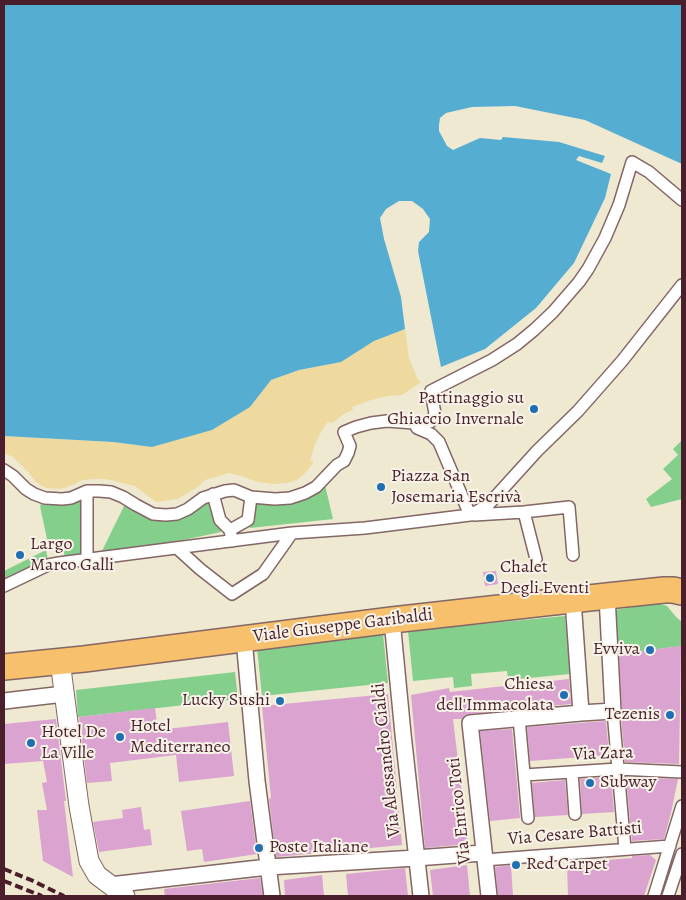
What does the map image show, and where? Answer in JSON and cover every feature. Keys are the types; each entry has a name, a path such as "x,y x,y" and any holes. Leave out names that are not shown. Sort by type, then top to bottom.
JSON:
{"main road":[{"name":"Viale Giuseppe Garibaldi","path":"4,667 607,596 664,590 682,592"}],"street":[{"path":"4,470 26,489 45,498 62,499 87,492 110,492 153,514 166,515 176,514 188,509 202,498 225,490 234,490 251,497 275,499 290,498 305,493 316,487 337,465 344,461 350,446 344,432 356,426 371,423 422,424 430,422 435,413 431,391 492,360 517,344 553,312 579,282 605,238 619,205 632,162 650,172 682,200"},
{"path":"470,515 488,505 537,450 578,411 622,361 682,286"},
{"path":"414,423 417,428 431,434 439,442 470,515"},
{"path":"87,492 87,560"},
{"path":"213,494 220,520 231,536"},
{"path":"231,536 248,520 251,497"},
{"path":"4,586 48,565 178,548 231,536 365,528 470,515 569,507 573,554"},
{"path":"524,512 536,559"},
{"path":"178,548 200,569 232,594 263,574 292,533"},
{"path":"607,596 613,711 625,849"},
{"path":"573,600 581,713"},
{"name":"Via Alessandro Cialdi","path":"392,620 421,896"},
{"path":"244,638 257,781 272,896"},
{"path":"60,661 88,861 97,875 118,891"},
{"path":"4,701 64,694"},
{"path":"528,818 519,718 613,711"},
{"name":"Via Enrico Toti","path":"489,896 470,722 519,718"},
{"name":"Via Zara","path":"524,775 618,769 682,772"},
{"path":"572,772 575,814"},
{"path":"654,896 682,806"},
{"name":"Via Cesare Battisti","path":"118,891 268,866 416,858 567,854 670,846"},
{"path":"665,862 681,862 668,896"}],"green space":[{"path":"682,440 682,499 651,507 646,499 672,479 663,469 678,455 673,449"},
{"path":"325,485 333,519 250,528 254,501"},
{"path":"84,496 84,556 65,559 63,547 47,539 40,506 42,502"},
{"path":"211,500 221,532 150,547 101,553 126,502 142,514 192,511"},
{"path":"46,550 48,560 4,580 4,571"},
{"path":"658,603 667,606 682,622 682,646 617,654 615,610"},
{"path":"565,616 570,674 508,680 507,671 471,674 472,686 454,688 453,677 413,681 408,631"},
{"path":"383,634 388,683 262,696 257,648"},
{"path":"235,672 238,699 78,717 76,690"}],"sand":[{"path":"405,329 409,358 418,380 421,382 402,395 371,400 352,407 353,410 332,423 328,422 315,444 310,460 314,462 297,480 273,484 258,482 229,473 205,480 198,487 177,499 156,502 135,486 106,479 82,480 61,489 46,488 36,482 13,457 4,453 4,436 113,442 152,447 174,440 250,407 271,380 299,370 341,362 374,341"}],"water":[{"path":"4,4 682,4 682,164 585,120 515,106 472,107 446,113 440,118 439,131 447,146 453,150 480,138 501,140 503,137 559,142 605,156 602,163 579,156 576,160 611,174 605,198 574,263 536,308 485,349 441,367 418,251 419,242 429,232 430,219 423,209 412,201 399,201 386,209 380,218 384,239 401,297 405,329 374,341 341,362 299,370 271,380 250,407 212,430 152,447 113,442 4,436"}],"building":[{"name":"Chalet Degli Eventi","path":"496,571 498,584 485,586 483,572"},
{"path":"681,646 679,764 625,762 619,654"},
{"path":"569,679 571,704 469,714 465,715 462,719 453,719 468,844 425,848 411,695 449,688 450,692"},
{"path":"388,694 402,845 276,857 269,799 271,798 262,706"},
{"path":"155,708 158,730 228,722 234,776 179,782 176,755 110,763 112,781 87,783 79,717"},
{"name":"Hotel De La Ville","path":"56,719 73,877 43,861 37,810 47,810 42,783 47,782 43,761 4,764 4,724"},
{"path":"606,721 609,755 530,761 527,727"},
{"path":"512,729 520,818 490,821 480,731"},
{"path":"611,777 614,812 582,814 580,779"},
{"path":"626,777 678,779 664,839 632,841"},
{"path":"565,780 568,815 535,817 532,783"},
{"path":"250,801 257,854 204,862 202,849 187,851 181,811"},
{"path":"141,807 144,830 150,829 152,845 99,852 93,822 123,818 122,810"},
{"path":"650,855 656,860 644,896 568,896 567,863"},
{"path":"467,865 470,896 433,896 430,870"},
{"path":"511,865 513,896 498,896 495,867"},
{"path":"405,868 408,896 348,896 346,874"},
{"path":"322,875 324,896 285,896 284,880"},
{"path":"260,878 263,896 165,896 164,889"}],"railway":[{"path":"4,869 64,896"},
{"path":"4,881 42,896"}],"place":[{"name":"Pattinaggio su Ghiaccio Invernale","path":"534,409"},
{"name":"Piazza San Josemaria Escrivà","path":"381,487"},
{"name":"Largo Marco Galli","path":"20,555"},
{"name":"Chalet Degli Eventi","path":"490,578"},
{"name":"Evviva","path":"650,650"},
{"name":"Chiesa dell'Immacolata","path":"564,695"},
{"name":"Lucky Sushi","path":"280,701"},
{"name":"Tezenis","path":"670,715"},
{"name":"Hotel Mediterraneo","path":"120,737"},
{"name":"Hotel De La Ville","path":"31,743"},
{"name":"Subway","path":"590,783"},
{"name":"Poste Italiane","path":"259,848"},
{"name":"Red Carpet","path":"516,865"}]}
